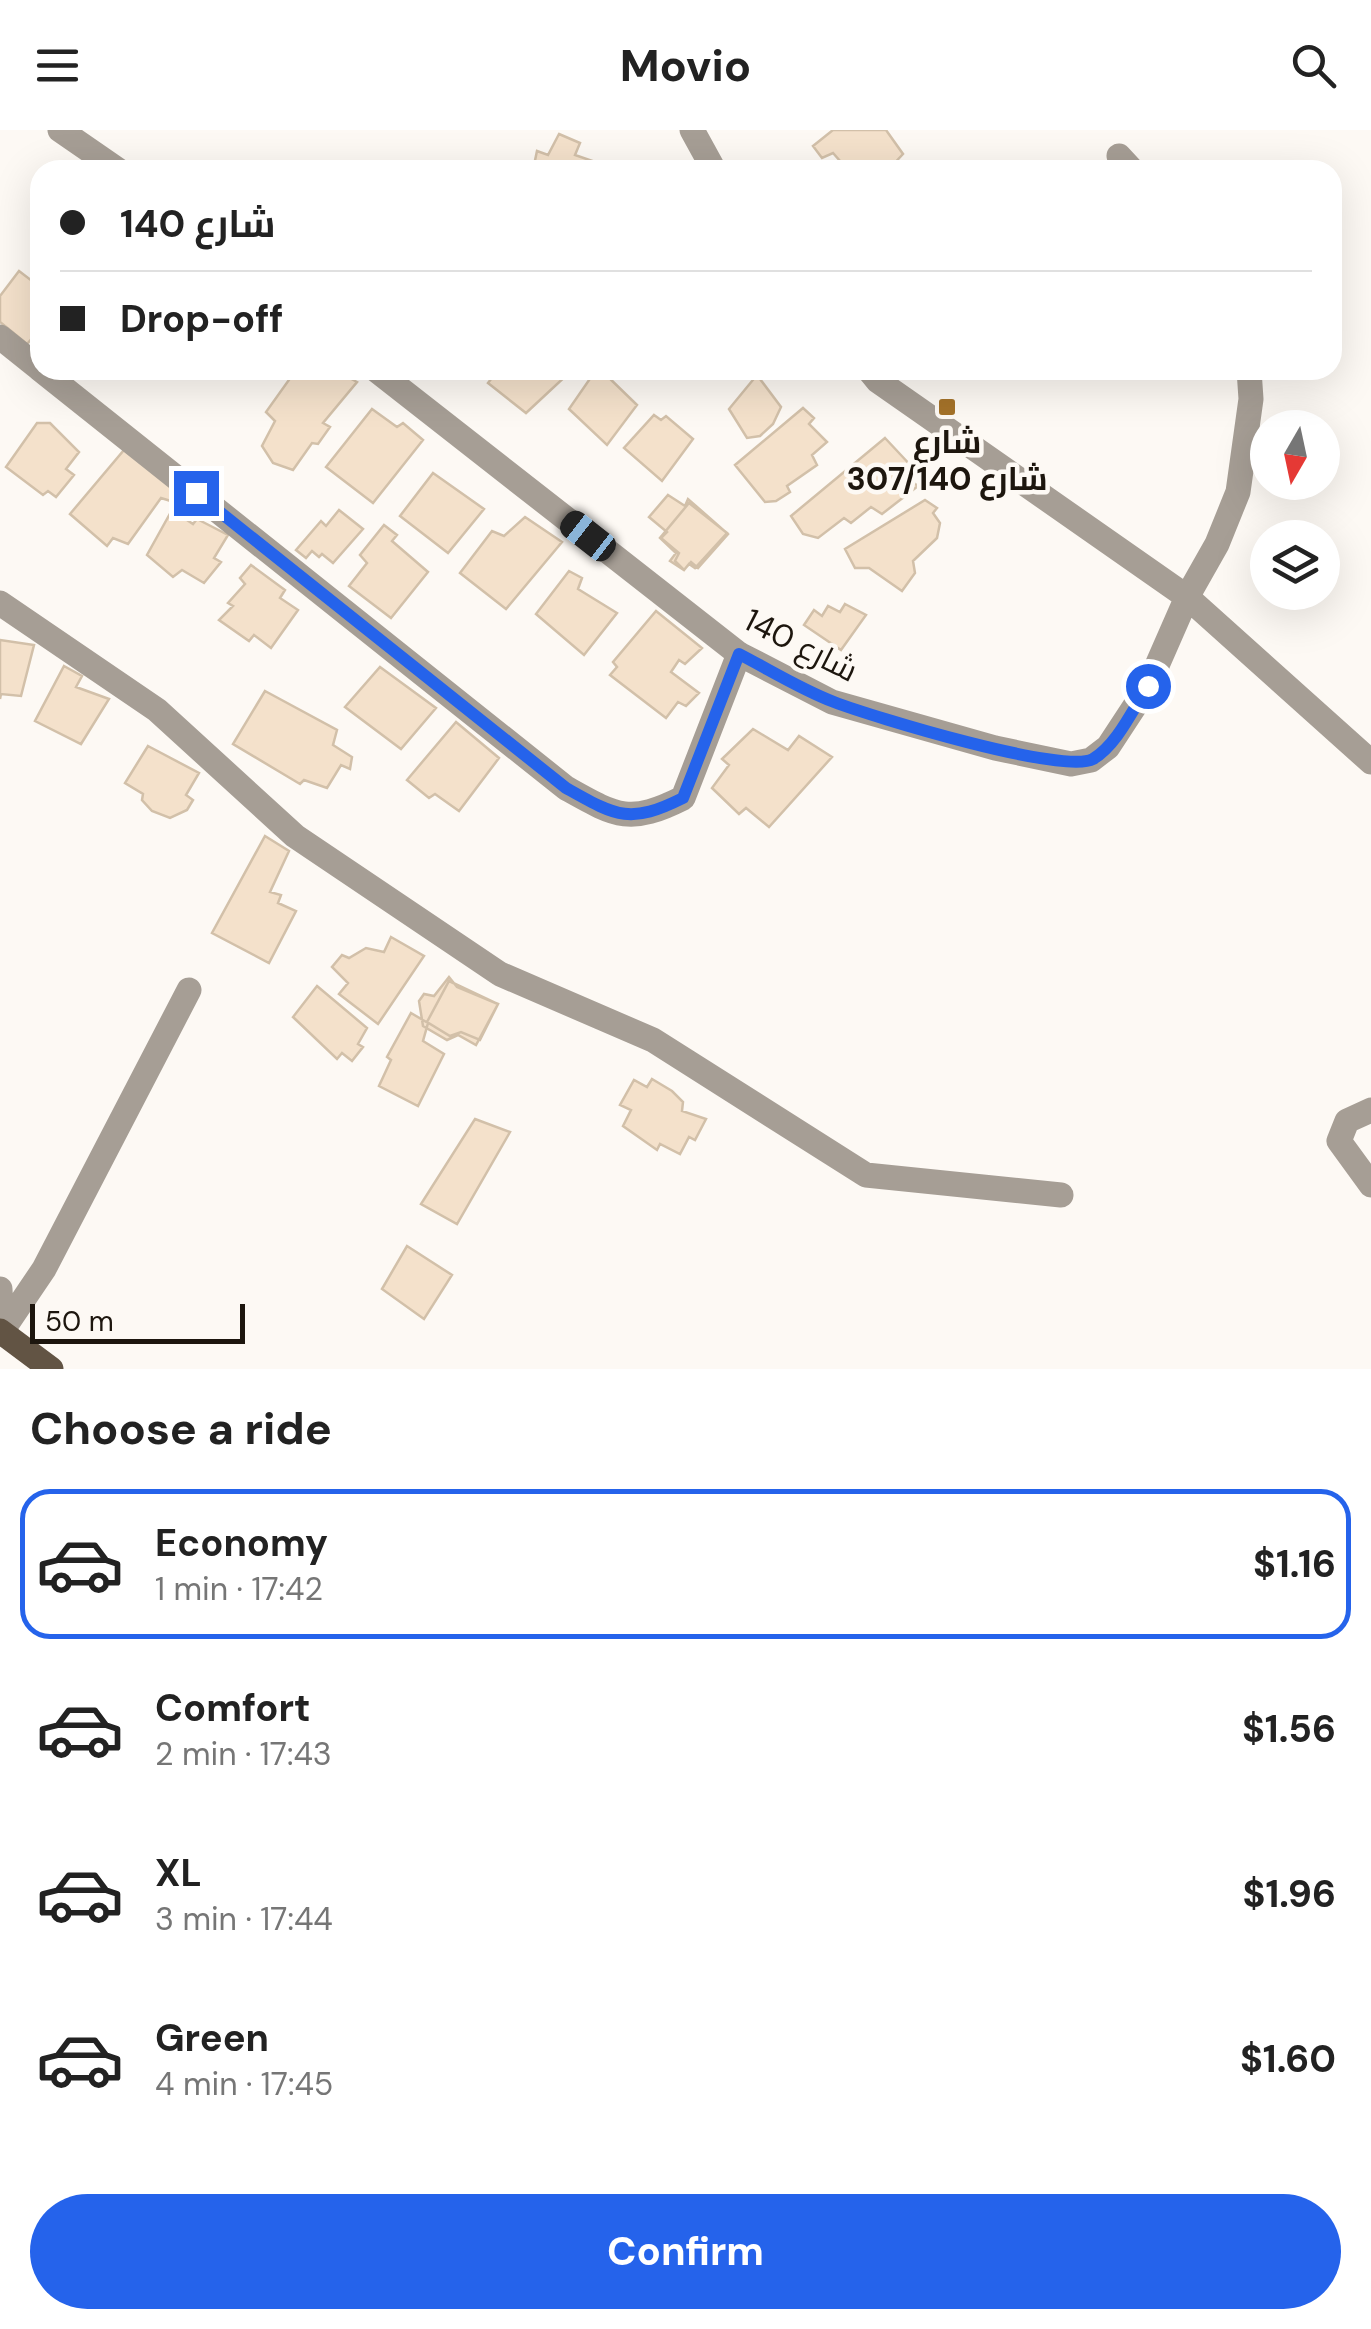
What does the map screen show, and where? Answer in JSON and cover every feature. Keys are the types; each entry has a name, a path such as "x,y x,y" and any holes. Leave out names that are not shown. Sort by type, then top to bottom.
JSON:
{"main road":[{"path":"1,1333 50,1369"}],"street":[{"path":"60,130 104,160"},
{"path":"692,130 708,160"},
{"path":"0,337 30,362"},
{"path":"53,380 566,788 616,816 650,814 683,798 739,654"},
{"name":"شارع 140","path":"389,380 739,654 832,702 978,744 1071,764 1091,760 1108,747 1148,686 1187,597 1217,544 1238,492 1251,399 1250,380"},
{"path":"877,380 1187,597 1371,762"},
{"path":"0,603 157,710 295,836 500,974 653,1040 866,1176 1062,1195"},
{"path":"1,1333 44,1269 189,990"},
{"path":"1371,1110 1347,1121 1339,1142 1371,1185"},
{"path":"0,1288 1,1333"}],"building":[{"path":"833,130 886,130 903,154 897,160 839,160 833,153 822,158 813,146"},
{"path":"559,134 580,143 575,155 590,160 535,160 537,151 548,155"},
{"path":"19,271 30,279 27,344 0,322 0,296"},
{"path":"289,380 357,382 323,423 330,427 318,444 312,443 293,470 273,463 262,446 275,421 266,412"},
{"path":"490,380 561,380 526,413 488,383"},
{"path":"589,380 611,380 637,405 607,445 569,409"},
{"path":"753,380 761,380 781,407 773,424 760,436 747,438 729,409"},
{"path":"803,408 814,418 809,424 827,442 812,455 817,465 787,486 790,492 776,501 765,502 735,465"},
{"path":"372,409 397,427 403,423 423,440 373,503 326,467"},
{"path":"654,415 661,420 666,416 693,439 662,481 624,448"},
{"path":"37,423 50,423 79,452 66,469 74,475 56,497 48,491 43,495 6,467"},
{"path":"885,438 914,469 907,478 918,486 882,514 871,507 851,523 844,518 818,538 803,534 791,516"},
{"path":"124,450 183,494 174,502 161,498 128,544 113,538 107,546 70,514"},
{"path":"433,473 484,509 448,553 400,516"},
{"path":"668,495 685,506 688,499 728,534 698,568 691,562 684,570 675,561 679,553 661,538 667,532 649,517"},
{"path":"925,500 937,508 933,513 940,523 937,538 913,561 915,573 902,591 869,568 855,568 845,549"},
{"path":"689,503 727,533 695,568 689,564 684,570 670,561 676,553 660,538"},
{"path":"172,510 193,524 197,519 228,535 214,558 221,562 204,583 182,570 173,577 147,555"},
{"path":"339,510 363,529 333,563 322,554 319,557 312,551 306,558 296,550 321,521 326,526"},
{"path":"525,517 562,542 506,609 460,573 492,531 504,536"},
{"path":"384,525 397,535 392,541 428,572 391,618 349,586 367,563 360,555"},
{"path":"251,565 285,590 280,598 298,610 271,648 254,635 249,641 219,620 233,606 228,603 245,584 240,578"},
{"path":"569,571 582,578 578,589 617,613 584,655 536,614"},
{"path":"845,604 866,615 841,650 804,625 814,610 822,616 828,606 840,612"},
{"path":"656,611 702,648 685,664 679,660 671,672 699,693 686,706 678,702 666,718 610,675 617,667 613,662"},
{"path":"0,640 34,645 21,696 1,694 0,699"},
{"path":"64,666 82,676 76,687 109,699 81,744 35,721"},
{"path":"380,667 436,708 401,749 345,707"},
{"path":"265,691 337,730 333,745 352,757 350,769 341,765 327,788 304,780 300,784 233,744"},
{"path":"456,722 499,758 459,811 435,794 429,798 407,780"},
{"path":"753,729 788,750 799,736 832,757 769,827 746,808 739,814 712,788 729,765 722,759"},
{"path":"148,746 199,773 186,795 193,800 187,810 170,818 152,811 142,800 143,794 125,783"},
{"path":"265,836 289,851 270,892 281,895 278,903 296,911 269,963 212,933"},
{"path":"391,937 424,956 378,1024 339,994 348,983 332,967 342,955 349,958 366,948 384,952"},
{"path":"449,977 457,987 498,1004 476,1045 458,1035 447,1040 423,1026 419,1001 424,994 434,996"},
{"path":"449,981 498,1004 480,1040 461,1032 450,1036 427,1022"},
{"path":"317,986 367,1028 358,1044 363,1047 352,1061 342,1053 337,1059 293,1017"},
{"path":"411,1013 428,1023 423,1041 444,1054 418,1106 379,1086 391,1060 387,1057"},
{"path":"652,1079 683,1102 682,1111 706,1119 695,1140 689,1137 680,1154 660,1144 657,1150 623,1126 631,1110 620,1105 634,1080 647,1087"},
{"path":"475,1119 510,1132 457,1224 421,1204"},
{"path":"407,1246 452,1275 424,1319 382,1289"}],"place":[{"name":"شارع 307/شارع 140","path":"947,407"}],"route":[{"path":"196,493 566,788 616,816 650,814 683,798 739,654 832,702 995,748 1071,764 1091,760 1108,747 1148,686"}]}
